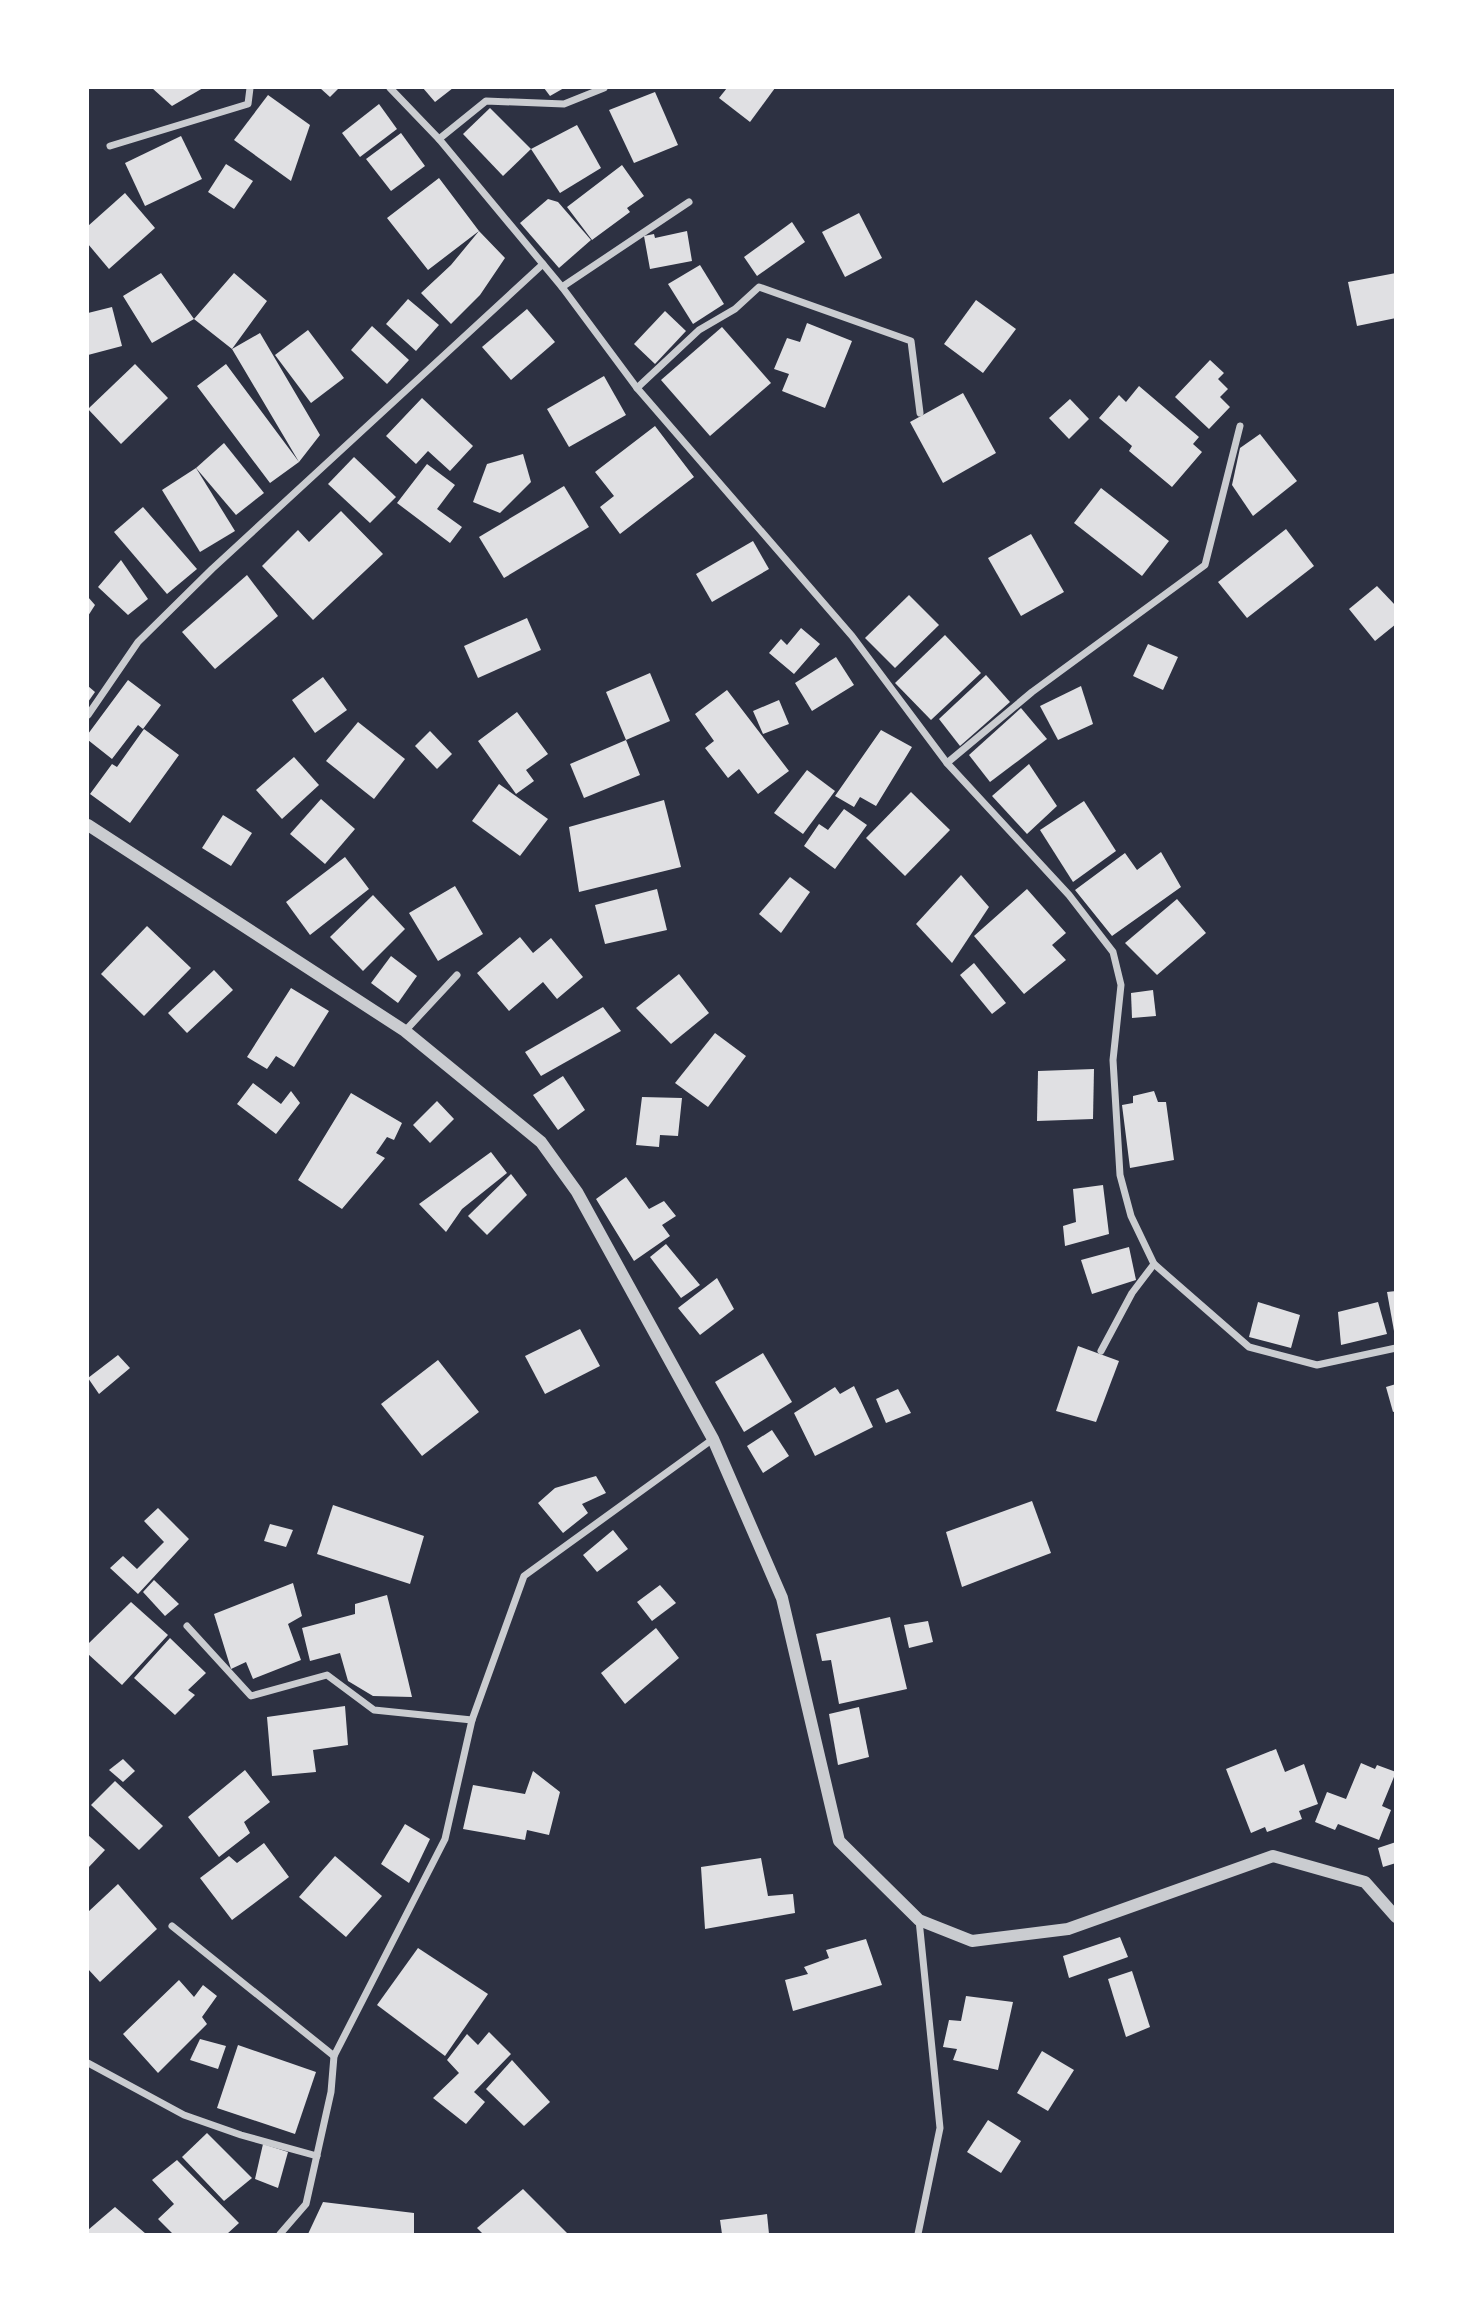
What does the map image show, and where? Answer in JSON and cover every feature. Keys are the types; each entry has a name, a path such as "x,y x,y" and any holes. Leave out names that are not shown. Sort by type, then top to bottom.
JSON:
{"street":[{"path":"110,146 248,104 250,88"},
{"path":"390,88 439,139 562,287 637,388 852,636 947,763 1069,895 1113,952 1121,985 1113,1059 1120,1175 1131,1216 1154,1264 1249,1347 1317,1365 1395,1348"},
{"path":"439,139 486,101 564,104 604,88"},
{"path":"562,287 689,202"},
{"path":"88,715 138,642 212,569 543,264"},
{"path":"637,388 699,330 735,309 759,287 911,341 920,413"},
{"path":"947,763 1032,692 1205,565 1240,426"},
{"path":"88,825 405,1031 541,1142 577,1192 713,1439 782,1598 839,1841 919,1920 972,1941 1068,1929 1273,1856 1365,1882 1395,1917"},
{"path":"405,1031 457,975"},
{"path":"1101,1351 1132,1293 1154,1264"},
{"path":"280,2235 306,2204 331,2092 334,2056 445,1839 472,1720 524,1576 713,1439"},
{"path":"187,1626 251,1696 327,1675 374,1710 472,1720"},
{"path":"918,2235 940,2128 919,1920"},
{"path":"172,1926 334,2056"},
{"path":"88,2063 184,2115 241,2135 317,2156"}],"building":[{"path":"152,88 203,88 172,106"},
{"path":"320,88 339,88 330,97"},
{"path":"423,88 453,88 435,102"},
{"path":"544,88 564,88 550,96"},
{"path":"727,88 775,88 750,122 719,98"},
{"path":"655,92 678,145 634,163 609,110"},
{"path":"268,95 310,125 291,181 234,140"},
{"path":"379,104 397,129 360,157 342,133"},
{"path":"490,108 531,149 503,176 463,134"},
{"path":"577,125 601,168 560,193 531,149"},
{"path":"401,133 425,166 391,191 366,159"},
{"path":"181,136 202,179 145,206 125,163"},
{"path":"226,164 253,181 234,209 208,192"},
{"path":"622,165 644,196 627,208 630,212 592,240 567,207"},
{"path":"439,178 479,231 428,270 387,218"},
{"path":"125,193 155,228 109,269 88,244 88,226"},
{"path":"548,199 558,202 591,240 559,268 520,223"},
{"path":"859,213 882,258 845,277 822,232"},
{"path":"792,222 805,242 757,276 744,257"},
{"path":"479,231 505,258 480,295 451,324 421,293 451,265"},
{"path":"687,231 692,261 650,269 644,236 654,234 655,238"},
{"path":"700,265 724,304 693,324 668,284"},
{"path":"161,273 194,319 152,343 123,296"},
{"path":"234,273 267,301 232,349 194,319"},
{"path":"1396,273 1396,318 1357,326 1348,282"},
{"path":"408,299 439,325 416,351 386,324"},
{"path":"976,300 1016,329 983,373 944,344"},
{"path":"112,307 122,346 88,355 88,313"},
{"path":"527,309 555,342 511,380 482,347"},
{"path":"665,311 686,331 655,364 634,344"},
{"path":"807,323 852,341 825,408 782,391 789,374 774,369 787,338 800,342"},
{"path":"372,326 409,360 387,384 351,350"},
{"path":"722,327 771,383 710,436 661,380"},
{"path":"308,330 344,378 311,403 275,355"},
{"path":"260,333 320,435 299,462 232,349"},
{"path":"1210,360 1224,373 1218,379 1228,389 1220,397 1230,407 1209,429 1175,397"},
{"path":"135,364 168,398 121,444 88,409"},
{"path":"226,364 299,462 270,483 197,386"},
{"path":"604,376 626,415 569,447 547,409"},
{"path":"1139,386 1199,437 1193,444 1202,452 1172,487 1129,451 1132,446 1099,418 1119,395 1126,402"},
{"path":"963,393 996,453 943,483 910,422"},
{"path":"422,398 473,446 450,471 428,451 416,464 386,436"},
{"path":"1070,399 1089,419 1069,439 1049,418"},
{"path":"655,426 694,477 620,534 600,507 614,496 595,472"},
{"path":"1260,434 1297,481 1253,516 1232,485 1240,448"},
{"path":"224,443 264,493 236,515 196,468"},
{"path":"523,454 531,482 500,513 473,502 487,464"},
{"path":"354,457 396,497 370,523 328,484"},
{"path":"427,464 455,485 437,509 462,527 450,543 397,503"},
{"path":"196,468 235,531 200,552 162,490"},
{"path":"564,486 589,527 504,578 479,537"},
{"path":"1101,488 1169,541 1142,576 1074,523"},
{"path":"143,507 197,569 167,594 114,532"},
{"path":"341,511 383,554 313,620 262,566 298,530 309,542"},
{"path":"1286,529 1314,566 1247,618 1218,582"},
{"path":"1031,534 1064,592 1021,616 988,558"},
{"path":"753,541 769,569 712,602 696,574"},
{"path":"121,560 148,599 128,615 98,587"},
{"path":"247,575 278,616 215,669 182,632"},
{"path":"1377,586 1396,606 1396,624 1375,641 1349,609"},
{"path":"909,595 939,625 895,668 865,638"},
{"path":"88,597 95,605 88,616"},
{"path":"527,618 541,650 478,678 464,646"},
{"path":"801,628 820,644 794,674 769,653 781,639 787,645"},
{"path":"945,635 981,673 931,720 895,683"},
{"path":"1148,644 1178,657 1163,690 1133,676"},
{"path":"836,657 854,685 812,711 795,683"},
{"path":"650,673 670,721 626,740 606,692"},
{"path":"986,675 1010,702 960,746 939,719"},
{"path":"323,677 347,710 315,733 292,700"},
{"path":"128,680 161,705 143,729 138,725 112,759 88,740 88,734"},
{"path":"88,686 95,692 88,702"},
{"path":"1081,686 1093,724 1058,740 1040,706"},
{"path":"727,690 789,771 758,794 739,769 728,778 705,748 714,741 695,714"},
{"path":"779,700 789,724 763,734 753,711"},
{"path":"1021,708 1047,739 990,782 969,755"},
{"path":"517,712 548,754 526,770 534,781 516,794 478,741"},
{"path":"358,722 405,759 374,799 326,761"},
{"path":"144,729 179,755 130,823 90,794 112,764 117,767"},
{"path":"881,730 912,747 876,806 860,797 854,807 835,796"},
{"path":"430,731 452,754 437,769 415,746"},
{"path":"626,740 640,775 584,798 570,764"},
{"path":"294,757 319,785 282,819 256,790"},
{"path":"1029,764 1057,806 1027,834 992,796"},
{"path":"807,770 835,791 803,834 774,813"},
{"path":"499,784 548,819 520,856 472,821"},
{"path":"911,792 950,830 905,876 866,838"},
{"path":"321,799 355,829 325,864 290,834"},
{"path":"664,800 681,867 579,892 569,827"},
{"path":"1084,801 1116,851 1073,882 1040,830"},
{"path":"844,809 867,825 835,869 804,846 819,824 828,830"},
{"path":"223,815 252,833 231,866 202,848"},
{"path":"1161,852 1181,887 1112,936 1075,890 1125,853 1137,870"},
{"path":"345,857 369,889 310,935 286,902"},
{"path":"961,875 989,907 952,963 916,924"},
{"path":"790,877 810,892 781,933 759,914"},
{"path":"455,886 483,934 438,961 409,913"},
{"path":"657,889 667,930 605,944 595,905"},
{"path":"1027,889 1066,933 1052,945 1066,960 1024,994 974,936"},
{"path":"373,895 405,929 363,971 330,937"},
{"path":"1177,899 1206,933 1157,975 1125,943"},
{"path":"147,926 191,968 144,1016 101,974"},
{"path":"520,937 533,953 551,938 583,977 557,999 543,982 509,1011 477,973"},
{"path":"391,956 417,976 398,1003 371,983"},
{"path":"974,963 1006,1003 992,1014 960,975"},
{"path":"214,970 233,990 187,1033 168,1013"},
{"path":"679,974 709,1013 671,1044 636,1008"},
{"path":"291,988 329,1011 294,1067 276,1056 267,1069 247,1057"},
{"path":"1153,990 1156,1016 1132,1018 1131,993"},
{"path":"603,1007 621,1031 541,1076 525,1052"},
{"path":"715,1033 746,1056 708,1107 675,1083"},
{"path":"1094,1069 1093,1119 1037,1121 1038,1071"},
{"path":"563,1076 585,1110 558,1130 533,1095"},
{"path":"253,1083 281,1104 291,1091 300,1103 276,1134 237,1104"},
{"path":"1154,1091 1158,1102 1166,1102 1174,1160 1130,1168 1122,1105 1133,1103 1133,1096"},
{"path":"351,1093 402,1123 394,1140 387,1137 376,1153 385,1158 342,1209 298,1180"},
{"path":"642,1097 682,1098 678,1136 660,1135 659,1147 636,1145"},
{"path":"437,1101 454,1119 430,1143 413,1125"},
{"path":"491,1152 507,1173 462,1209 446,1232 419,1204"},
{"path":"511,1174 527,1195 487,1235 468,1216"},
{"path":"626,1177 649,1209 664,1201 676,1216 662,1225 670,1236 634,1261 596,1199"},
{"path":"1103,1185 1109,1234 1065,1246 1063,1226 1076,1222 1073,1189"},
{"path":"666,1244 700,1285 681,1298 650,1257"},
{"path":"1129,1247 1136,1280 1092,1294 1081,1260"},
{"path":"717,1278 734,1309 700,1335 678,1308"},
{"path":"1396,1291 1396,1330 1394,1331 1387,1292"},
{"path":"1258,1302 1300,1315 1291,1348 1249,1337"},
{"path":"1378,1302 1387,1334 1341,1345 1338,1312"},
{"path":"580,1329 600,1366 545,1394 525,1356"},
{"path":"1078,1346 1119,1361 1096,1422 1056,1411"},
{"path":"763,1353 792,1402 744,1432 715,1382"},
{"path":"118,1355 130,1368 99,1394 88,1378"},
{"path":"438,1360 479,1412 422,1456 381,1404"},
{"path":"1396,1384 1396,1411 1393,1412 1386,1387"},
{"path":"854,1386 873,1427 815,1456 794,1413 835,1387 840,1394"},
{"path":"898,1389 911,1413 886,1423 876,1399"},
{"path":"772,1430 789,1456 763,1473 747,1446"},
{"path":"596,1476 606,1493 582,1504 588,1513 563,1533 538,1503 555,1488"},
{"path":"1032,1501 1051,1553 962,1587 946,1532"},
{"path":"333,1505 424,1536 410,1584 317,1554"},
{"path":"158,1508 189,1539 138,1594 110,1568 123,1556 137,1569 164,1542 144,1521"},
{"path":"270,1524 293,1530 286,1547 264,1541"},
{"path":"613,1530 628,1549 597,1572 583,1555"},
{"path":"154,1580 179,1604 165,1616 143,1592"},
{"path":"293,1583 302,1616 288,1624 301,1660 253,1679 246,1662 231,1669 214,1614"},
{"path":"660,1585 676,1603 652,1621 637,1602"},
{"path":"387,1595 412,1697 373,1696 348,1681 340,1653 310,1661 302,1628 355,1614 355,1604"},
{"path":"131,1602 168,1635 122,1685 88,1654 88,1644"},
{"path":"890,1617 907,1689 839,1704 831,1660 822,1661 816,1634"},
{"path":"928,1621 933,1642 909,1648 904,1625"},
{"path":"656,1628 679,1658 625,1704 601,1673"},
{"path":"170,1638 206,1673 188,1690 195,1695 175,1715 134,1678"},
{"path":"345,1706 348,1745 313,1750 316,1772 272,1776 267,1717"},
{"path":"859,1707 869,1757 838,1765 829,1714"},
{"path":"1276,1749 1285,1772 1304,1764 1318,1804 1299,1811 1302,1819 1267,1832 1265,1827 1251,1833 1226,1769"},
{"path":"123,1759 135,1771 123,1782 109,1770"},
{"path":"1361,1763 1375,1769 1377,1765 1396,1772 1382,1806 1391,1810 1379,1840 1338,1824 1335,1830 1315,1822 1327,1792 1346,1799"},
{"path":"245,1770 270,1802 244,1822 250,1833 219,1857 188,1817"},
{"path":"533,1771 560,1792 549,1835 527,1830 525,1840 463,1829 473,1785 525,1794"},
{"path":"115,1781 163,1826 139,1850 91,1805"},
{"path":"405,1824 430,1839 409,1883 381,1864"},
{"path":"88,1835 105,1850 88,1868"},
{"path":"1396,1842 1396,1863 1383,1867 1378,1848"},
{"path":"264,1843 289,1877 232,1920 200,1878 229,1856 237,1863"},
{"path":"335,1856 382,1896 346,1937 299,1897"},
{"path":"761,1858 768,1896 793,1894 795,1913 705,1929 701,1867"},
{"path":"118,1884 157,1929 100,1982 88,1969 88,1912"},
{"path":"1120,1937 1128,1957 1069,1978 1063,1956"},
{"path":"866,1939 882,1985 793,2011 785,1980 808,1974 804,1967 829,1958 826,1950"},
{"path":"418,1948 488,1994 445,2056 377,2005"},
{"path":"1132,1971 1150,2027 1126,2037 1108,1979"},
{"path":"179,1980 194,1997 203,1985 217,1996 202,2017 207,2024 158,2073 123,2034"},
{"path":"966,1996 1013,2002 998,2070 953,2060 957,2049 943,2047 949,2020 961,2021"},
{"path":"489,2032 511,2054 474,2092 485,2102 466,2124 433,2098 459,2073 447,2060 467,2034 478,2045"},
{"path":"200,2039 226,2046 218,2069 190,2060"},
{"path":"238,2045 316,2072 295,2134 217,2108"},
{"path":"1042,2051 1074,2070 1048,2111 1017,2093"},
{"path":"512,2060 550,2102 524,2126 486,2089"},
{"path":"988,2120 1021,2141 1001,2173 967,2152"},
{"path":"207,2133 252,2178 224,2201 182,2157"},
{"path":"263,2144 288,2152 278,2188 255,2179"},
{"path":"177,2160 239,2223 227,2234 173,2234 158,2219 174,2204 152,2180"},
{"path":"523,2189 568,2234 483,2234 477,2228"},
{"path":"323,2202 414,2213 414,2234 308,2234"},
{"path":"115,2207 146,2234 88,2234 88,2230"},
{"path":"767,2214 769,2234 722,2234 720,2220"}]}
